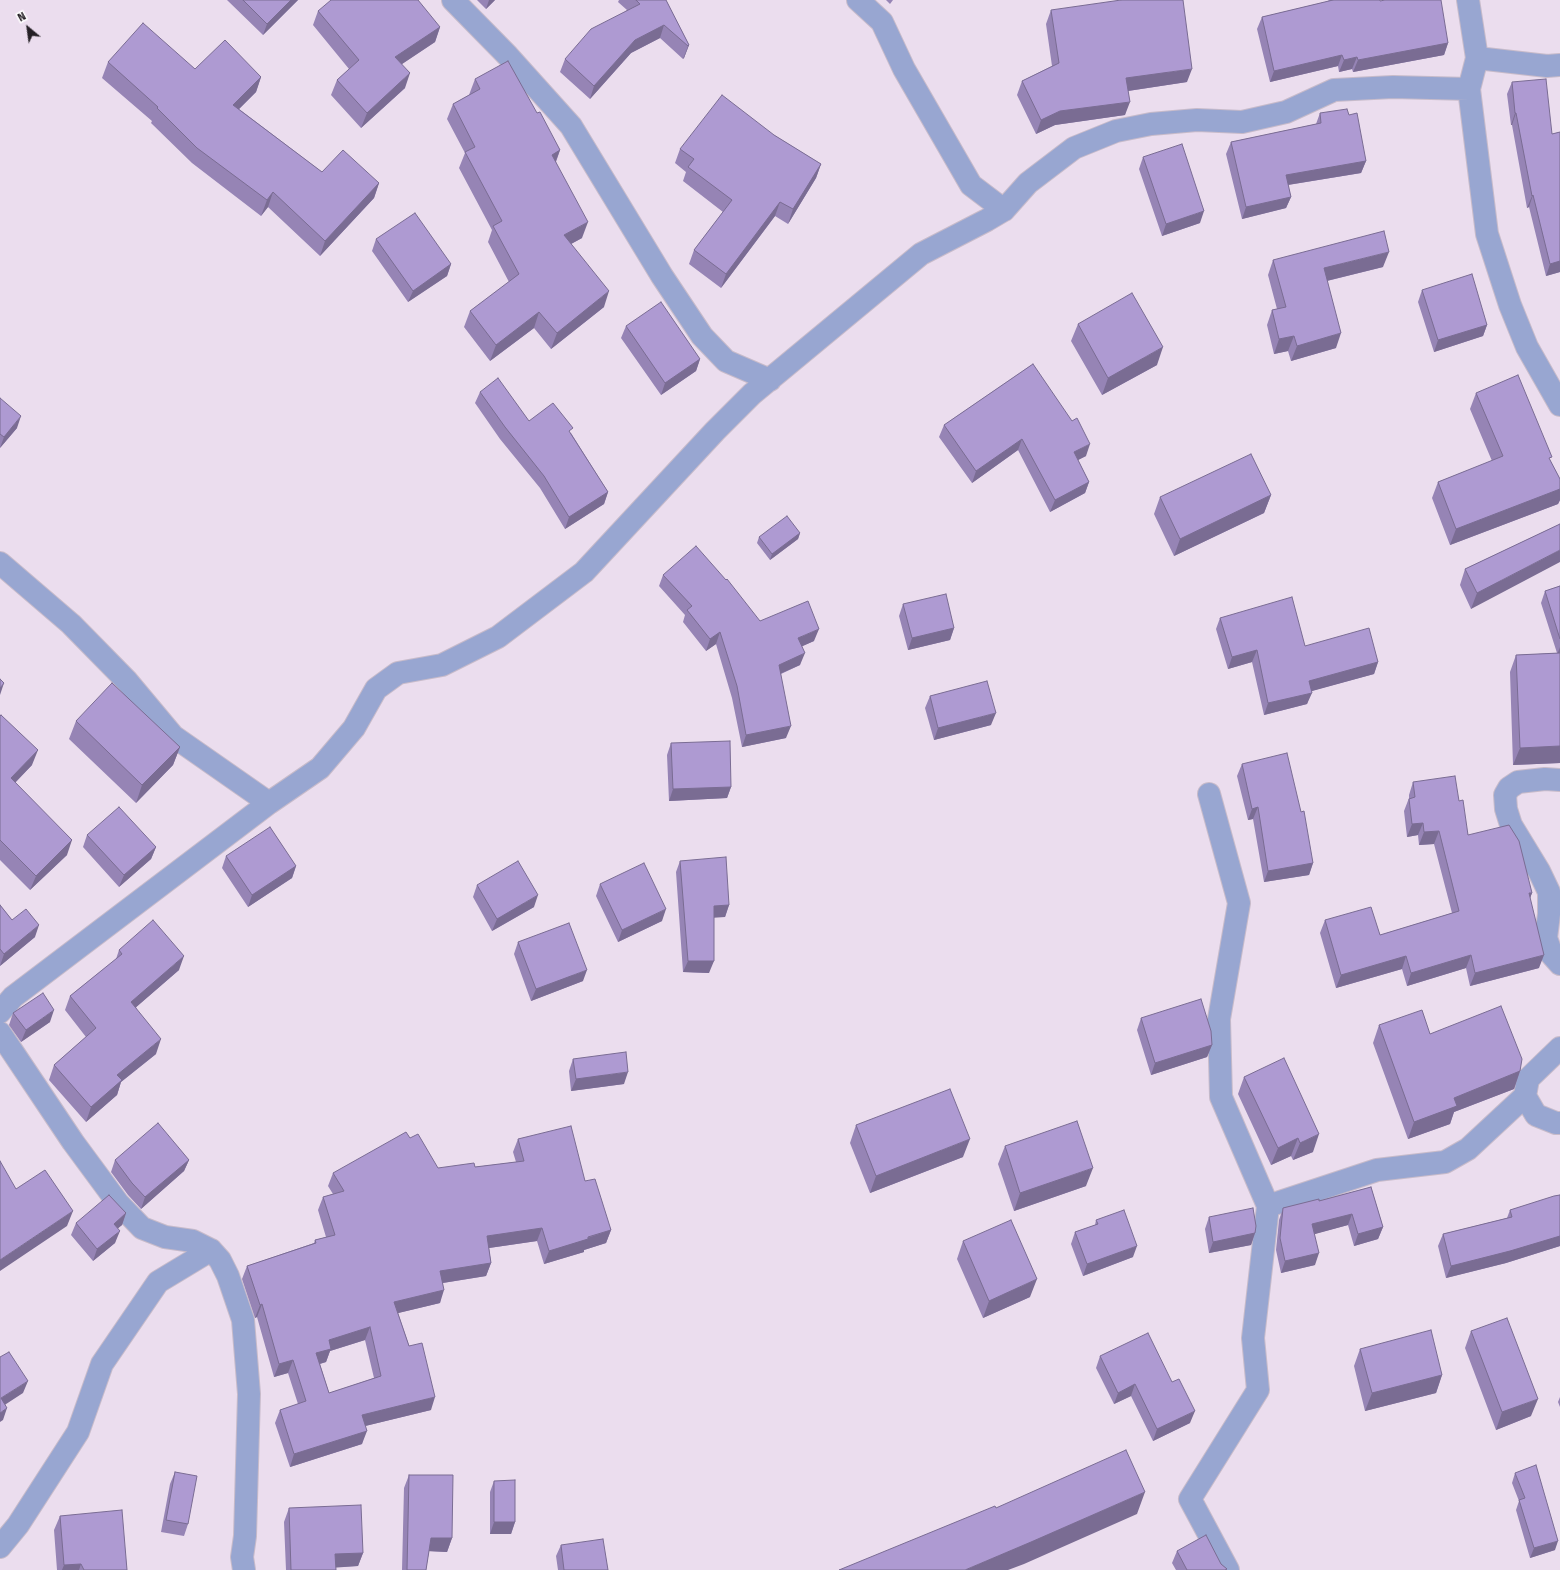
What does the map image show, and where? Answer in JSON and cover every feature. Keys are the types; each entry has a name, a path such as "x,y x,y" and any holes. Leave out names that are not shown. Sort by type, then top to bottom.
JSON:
{"street":[{"path":"453,0 508,56 571,126 662,276 702,336 726,361 770,380"},
{"path":"858,0 882,22 904,69 971,185 1004,210"},
{"path":"1468,0 1477,58 1469,89 1487,234 1510,305 1527,347 1560,405"},
{"path":"1477,58 1547,66 1560,65"},
{"path":"4,999 269,802 320,768 354,728 376,689 398,673 442,665 498,636 584,572 715,430 752,394 921,254 1004,210 1028,183 1074,148 1116,131 1151,124 1197,120 1242,122 1286,112 1334,90 1393,87 1469,89"},
{"path":"0,563 71,624 127,681 174,736 269,802"},
{"path":"1560,780 1545,779 1518,782 1509,788 1505,794 1506,809 1511,825 1539,871 1549,892 1549,914 1546,938 1552,955 1560,964"},
{"path":"1209,794 1239,903 1219,1018 1221,1097 1268,1206 1253,1338 1258,1390 1190,1499 1228,1570"},
{"path":"0,1033 73,1142 118,1203 142,1228 165,1237 193,1241 211,1250 220,1260 228,1276 243,1320 249,1394 245,1536 242,1557 244,1570"},
{"path":"1268,1206 1377,1170 1445,1162 1468,1149 1525,1096 1528,1079 1560,1048"},
{"path":"1525,1096 1536,1115 1556,1123 1560,1122"},
{"path":"0,1547 18,1526 78,1432 102,1364 158,1282 211,1250"}],"building":[{"path":"243,0 291,0 267,24"},
{"path":"331,0 418,0 440,27 395,57 410,73 367,113 337,80 359,60 318,11"},
{"path":"636,0 666,0 689,45 688,46 664,25 635,40 594,86 565,59 591,29 640,4"},
{"path":"1121,0 1183,0 1192,69 1126,78 1130,102 1060,111 1041,120 1022,81 1059,63 1051,10"},
{"path":"1333,0 1441,0 1448,43 1358,60 1357,57 1344,60 1342,55 1274,71 1262,17"},
{"path":"143,23 195,69 225,40 261,77 233,105 322,172 343,150 379,183 325,241 273,192 267,200 197,148 157,108 158,107 108,62"},
{"path":"508,61 537,113 540,112 560,150 552,155 588,222 564,235 609,291 557,333 539,312 496,345 470,311 519,274 493,226 502,221 465,152 475,147 453,104 480,89 475,79"},
{"path":"1546,79 1552,134 1560,132 1560,261 1550,264 1533,195 1532,196 1515,113 1512,82"},
{"path":"722,95 774,135 821,164 793,209 780,202 726,274 694,250 732,200 688,167 694,159 680,149"},
{"path":"1347,109 1349,115 1357,113 1366,161 1286,175 1291,197 1246,207 1231,142 1321,123 1320,113"},
{"path":"1182,144 1204,211 1166,224 1143,157"},
{"path":"415,213 451,264 413,291 376,239"},
{"path":"1384,231 1389,252 1324,268 1341,333 1297,346 1294,336 1279,339 1272,310 1286,307 1273,260"},
{"path":"1472,274 1487,325 1438,340 1422,290"},
{"path":"1132,293 1163,347 1108,378 1078,324"},
{"path":"661,302 700,359 665,383 626,326"},
{"path":"1033,364 1072,421 1077,418 1090,444 1074,452 1089,482 1055,500 1022,439 976,471 944,425"},
{"path":"1518,375 1552,457 1549,458 1560,479 1560,489 1456,529 1438,482 1503,456 1476,393"},
{"path":"498,378 529,421 553,403 573,428 569,431 608,492 569,517 544,476 505,427 480,392"},
{"path":"0,398 21,416 4,437 0,434"},
{"path":"1251,454 1271,495 1180,539 1160,497"},
{"path":"787,516 800,533 772,554 759,537"},
{"path":"1560,524 1560,550 1477,593 1465,569"},
{"path":"696,546 726,580 727,579 760,621 808,601 819,629 798,638 805,653 779,665 791,726 746,735 737,686 720,632 710,639 687,610 692,606 663,575"},
{"path":"1560,586 1560,639 1545,591"},
{"path":"946,594 954,628 912,638 903,604"},
{"path":"1292,597 1305,646 1369,628 1378,662 1309,681 1312,693 1268,703 1257,650 1232,657 1220,618"},
{"path":"1560,653 1560,746 1520,748 1516,655"},
{"path":"0,679 4,683 0,688"},
{"path":"987,681 996,713 938,728 930,696"},
{"path":"112,683 180,747 142,785 76,721"},
{"path":"1,715 38,750 11,778 72,840 36,876 0,840"},
{"path":"730,741 731,787 673,789 671,743"},
{"path":"1287,753 1301,812 1304,811 1313,863 1268,871 1258,807 1252,809 1242,764"},
{"path":"1455,776 1459,801 1463,800 1468,835 1509,825 1519,841 1532,893 1529,893 1544,955 1475,973 1471,955 1411,973 1406,956 1341,975 1325,920 1371,907 1380,935 1459,911 1439,831 1424,832 1423,823 1412,824 1409,799 1415,797 1413,782"},
{"path":"119,807 156,847 124,875 87,835"},
{"path":"270,827 296,866 252,895 226,856"},
{"path":"726,857 729,905 714,906 714,961 688,961 680,861"},
{"path":"518,861 538,895 497,919 477,885"},
{"path":"644,863 666,909 622,930 600,884"},
{"path":"0,905 12,920 26,909 39,925 4,954 0,949"},
{"path":"153,920 184,956 131,1002 161,1039 117,1075 122,1080 91,1107 54,1065 96,1028 70,996 122,954 119,950"},
{"path":"569,923 587,970 536,989 518,942"},
{"path":"43,993 54,1010 26,1030 13,1013"},
{"path":"1201,999 1211,1031 1212,1045 1155,1063 1141,1018"},
{"path":"1501,1006 1522,1059 1520,1071 1454,1098 1457,1106 1414,1122 1379,1025 1422,1010 1430,1034"},
{"path":"626,1052 628,1072 576,1079 573,1059"},
{"path":"1284,1058 1319,1134 1300,1143 1298,1138 1278,1148 1244,1077"},
{"path":"950,1089 970,1139 876,1176 856,1125"},
{"path":"1077,1121 1093,1168 1020,1193 1005,1146"},
{"path":"158,1123 189,1160 145,1197 132,1183 115,1160"},
{"path":"571,1126 585,1181 595,1179 611,1230 549,1251 542,1228 487,1236 491,1263 440,1271 444,1290 394,1302 409,1346 422,1343 435,1397 362,1415 367,1431 294,1454 280,1410 306,1401 293,1360 279,1364 262,1304 260,1305 247,1266 316,1243 315,1240 335,1235 323,1197 344,1191 333,1173 406,1132 410,1138 418,1134 438,1168 474,1163 475,1167 524,1161 518,1139","holes":["370,1327 381,1376 329,1393 316,1353 331,1349 329,1340"]},
{"path":"0,1161 16,1189 45,1170 73,1211 0,1260"},
{"path":"1371,1187 1383,1227 1358,1234 1352,1214 1312,1224 1319,1253 1285,1261 1280,1238 1283,1208 1319,1199 1319,1201"},
{"path":"109,1195 126,1213 114,1224 120,1231 97,1249 76,1223"},
{"path":"1560,1195 1560,1236 1451,1266 1443,1234 1512,1217 1510,1210"},
{"path":"1253,1208 1256,1226 1255,1233 1213,1242 1209,1217"},
{"path":"1124,1210 1137,1246 1087,1264 1075,1232 1098,1224 1096,1220"},
{"path":"1011,1220 1037,1279 989,1301 963,1241"},
{"path":"1507,1318 1538,1399 1502,1412 1471,1331"},
{"path":"1431,1330 1442,1375 1372,1393 1360,1349"},
{"path":"1148,1333 1172,1382 1179,1379 1195,1411 1157,1429 1135,1384 1118,1393 1100,1356"},
{"path":"9,1352 28,1381 1,1398 7,1408 0,1413 0,1357"},
{"path":"1126,1450 1145,1492 965,1570 839,1570 995,1506 996,1508"},
{"path":"1536,1465 1558,1541 1534,1548 1519,1500 1525,1498 1515,1473"},
{"path":"175,1472 197,1476 188,1524 166,1520"},
{"path":"409,1475 453,1475 452,1538 431,1538 426,1570 407,1570"},
{"path":"515,1480 515,1522 494,1522 494,1481"},
{"path":"361,1505 363,1553 335,1554 336,1570 291,1570 289,1508"},
{"path":"122,1510 127,1570 84,1570 81,1564 64,1565 60,1516"},
{"path":"1206,1535 1221,1564 1227,1569 1187,1570 1177,1551"},
{"path":"603,1539 608,1570 564,1570 561,1545"}]}
